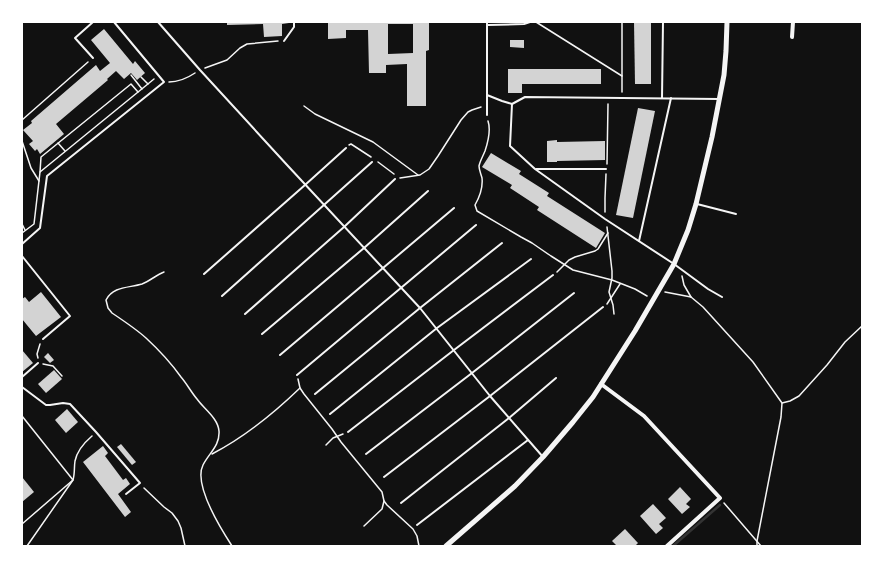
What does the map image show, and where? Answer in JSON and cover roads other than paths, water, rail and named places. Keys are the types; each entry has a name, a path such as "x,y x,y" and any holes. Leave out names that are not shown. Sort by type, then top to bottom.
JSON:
{"street":[{"path":"446,546 515,486 543,457 573,422 601,384 635,332 674,264 688,230 696,204 712,137 724,75 727,22"},
{"path":"792,37 793,22"},
{"path":"601,384 644,416 720,498 667,546"}],"lane":[{"path":"93,22 75,38 93,58"},
{"path":"22,244 40,228 47,176 164,82 114,22"},
{"path":"158,22 305,185 420,308 490,396 543,457"},
{"path":"284,41 294,27 294,22"},
{"path":"487,115 487,23 524,24 530,22"},
{"path":"662,98 663,22"},
{"path":"487,95 512,104 525,97 720,99"},
{"path":"638,242 671,98"},
{"path":"512,104 510,146 535,169 638,242 674,264 708,289 722,297"},
{"path":"204,274 346,148"},
{"path":"222,296 372,162"},
{"path":"535,169 606,169"},
{"path":"245,314 344,227 395,179"},
{"path":"262,334 364,248 428,191"},
{"path":"696,204 736,214"},
{"path":"280,355 454,208"},
{"path":"297,375 476,225"},
{"path":"316,394 420,308 502,243"},
{"path":"22,256 70,316 43,339"},
{"path":"330,414 437,328 531,259"},
{"path":"348,432 553,275"},
{"path":"366,454 574,293"},
{"path":"384,477 603,307"},
{"path":"22,377 38,363"},
{"path":"401,503 509,418 556,378"},
{"path":"22,387 50,406 63,403 70,404 140,483 126,494"},
{"path":"417,525 528,440"}],"waterway":[{"path":"673,546 720,505"}]}
